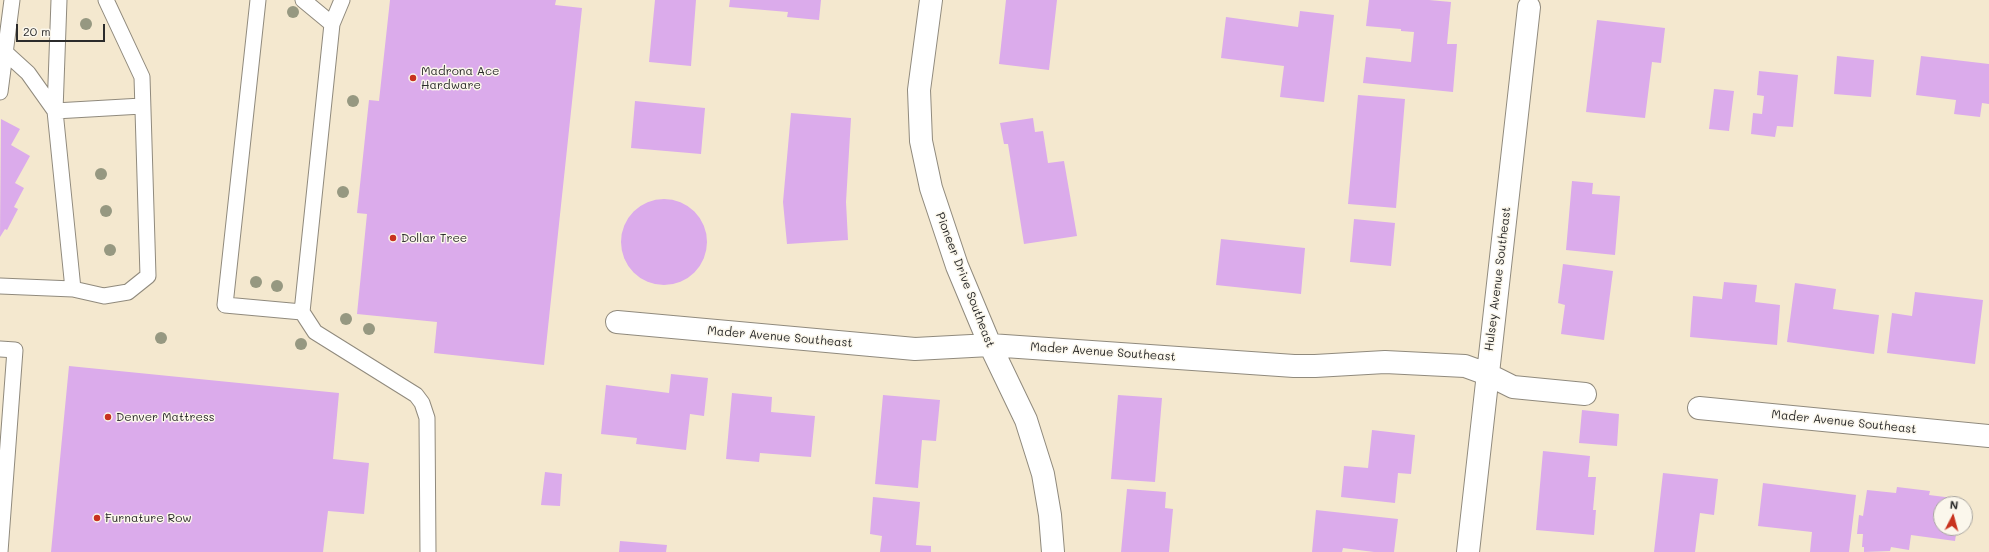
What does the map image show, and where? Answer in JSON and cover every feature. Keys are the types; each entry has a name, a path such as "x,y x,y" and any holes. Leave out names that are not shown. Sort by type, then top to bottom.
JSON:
{"street":[{"name":"Pioneer Drive Southeast","path":"932,0 919,90 921,141 934,197 957,266 990,345 1026,420 1043,474 1050,515 1053,552"},
{"name":"Hulsey Avenue Southeast","path":"1468,552 1529,7"},
{"name":"Mader Avenue Southeast","path":"617,322 915,349 990,345 1301,366 1410,363 1466,366 1487,374 1512,387 1585,394"},
{"name":"Mader Avenue Southeast","path":"1699,408 1989,436"}],"lane":[{"path":"0,92 12,0"},
{"path":"59,0 55,111 73,289"},
{"path":"0,286 73,289 104,296 128,292 148,276 142,77 106,0"},
{"path":"258,0 226,305 302,312"},
{"path":"304,0 332,24"},
{"path":"342,0 332,24 302,312 315,332 401,384 416,395 422,403 427,418 428,552"},
{"path":"6,53 28,73 55,111"},
{"path":"55,111 142,106"},
{"path":"0,349 15,350 5,418 0,552"}],"building":[{"path":"390,0 556,0 555,5 582,8 544,365 434,353 437,322 357,314 367,214 357,213 369,100 379,101"},
{"path":"655,0 696,0 691,66 649,62"},
{"path":"730,0 821,0 819,20 787,17 788,12 729,7"},
{"path":"1006,0 1057,0 1049,70 999,64"},
{"path":"1369,0 1429,0 1451,2 1447,44 1457,44 1453,92 1363,83 1366,57 1411,62 1414,32 1401,31 1401,29 1366,26"},
{"path":"1300,11 1334,15 1324,102 1280,97 1284,66 1221,58 1226,17 1298,27"},
{"path":"1597,20 1665,28 1661,63 1652,62 1645,118 1586,112"},
{"path":"1837,56 1874,60 1871,97 1834,94"},
{"path":"1921,56 1989,64 1989,104 1982,103 1980,117 1954,114 1956,100 1916,95"},
{"path":"1759,71 1798,75 1793,127 1777,126 1775,137 1751,134 1753,113 1762,114 1764,96 1757,95"},
{"path":"1714,89 1734,91 1729,131 1709,129"},
{"path":"1358,95 1405,99 1396,208 1348,204"},
{"path":"635,101 705,108 701,154 631,148"},
{"path":"791,113 851,118 846,202 848,240 787,244 783,202"},
{"path":"1033,118 1035,132 1043,131 1048,163 1064,161 1077,236 1024,244 1008,144 1004,144 1000,123"},
{"path":"1,119 20,129 11,145 30,156 15,183 24,188 14,207 18,209 7,230 5,229 0,237"},
{"path":"1572,181 1593,183 1592,194 1620,196 1615,255 1566,250"},
{"path":"656,199 672,199 681,202 695,211 704,225 707,234 707,250 704,259 695,273 681,282 672,285 656,285 640,278 633,273 628,266 621,250 621,234 628,218 633,211 640,206"},
{"path":"1354,219 1395,223 1391,266 1350,262"},
{"path":"1221,239 1305,248 1301,294 1216,285"},
{"path":"1563,264 1613,271 1604,340 1561,334 1565,305 1558,303"},
{"path":"1724,282 1757,285 1755,302 1780,305 1777,345 1690,337 1693,296 1722,299"},
{"path":"1795,283 1836,289 1833,309 1879,315 1874,354 1787,342"},
{"path":"1915,292 1983,300 1975,364 1887,353 1892,313 1912,316"},
{"path":"69,366 339,393 333,459 369,463 364,514 328,511 323,552 51,552"},
{"path":"671,374 708,378 704,416 690,414 686,450 636,444 637,438 601,434 606,385 669,393"},
{"path":"732,393 772,397 771,412 815,416 811,457 760,453 759,462 726,459"},
{"path":"883,395 940,400 936,441 922,440 918,488 875,484"},
{"path":"1118,395 1162,398 1155,482 1111,479"},
{"path":"1582,410 1619,414 1617,446 1579,443"},
{"path":"1372,430 1415,435 1411,474 1398,473 1395,503 1341,497 1344,466 1368,468"},
{"path":"1543,451 1590,456 1588,477 1596,477 1593,510 1596,510 1594,535 1536,530"},
{"path":"545,472 562,474 560,506 541,505"},
{"path":"1663,473 1718,479 1714,515 1700,513 1695,552 1654,552"},
{"path":"1763,483 1856,495 1849,552 1810,552 1812,532 1758,526"},
{"path":"1897,487 1930,491 1929,495 1937,496 1933,496 1933,536 1956,536 1955,541 1911,535 1909,550 1891,547 1890,551 1864,552 1864,547 1862,547 1863,534 1857,534 1859,515 1863,516 1867,490 1896,493"},
{"path":"1127,489 1166,492 1165,508 1173,509 1169,552 1121,552"},
{"path":"873,497 920,502 916,545 931,546 931,552 880,552 882,536 870,534"},
{"path":"1316,510 1398,519 1394,552 1374,552 1343,548 1342,552 1312,552"},
{"path":"620,541 667,545 666,552 619,552"}],"place":[{"name":"Madrona Ace Hardware","path":"413,78"},
{"name":"Dollar Tree","path":"393,238"},
{"name":"Denver Mattress","path":"108,417"},
{"name":"Furnature Row","path":"97,518"}]}
